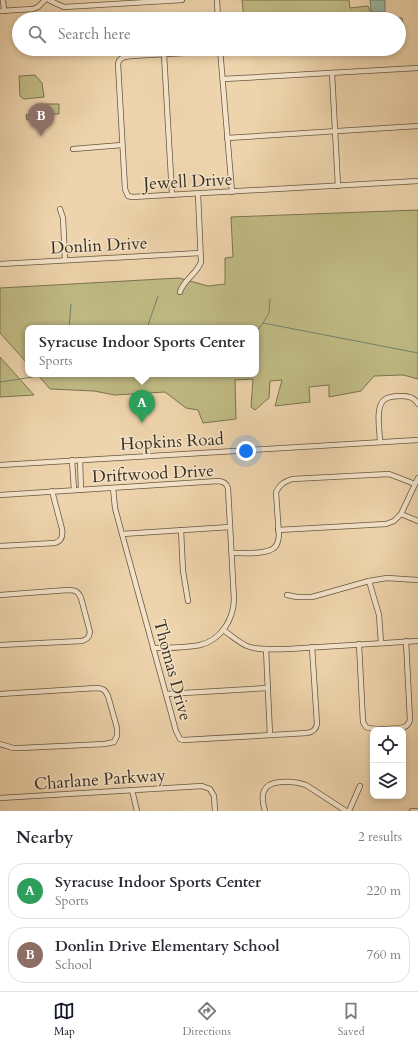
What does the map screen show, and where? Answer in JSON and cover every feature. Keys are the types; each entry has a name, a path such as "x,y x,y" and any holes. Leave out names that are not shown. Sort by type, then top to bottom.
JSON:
{"street":[{"path":"3,0 2,11 33,9 38,7 45,0"},
{"path":"49,0 64,6 182,0"},
{"path":"217,0 218,12"},
{"name":"Jewell Drive","path":"136,56 122,57 118,62 125,189 128,196 198,194 418,181"},
{"path":"164,56 172,195"},
{"path":"221,56 232,192"},
{"path":"223,80 418,68"},
{"path":"332,73 338,186"},
{"path":"227,138 418,126"},
{"path":"74,149 122,144"},
{"path":"180,292 181,287 201,262 198,194"},
{"path":"60,209 63,218 65,260"},
{"name":"Donlin Drive","path":"0,264 200,253"},
{"path":"380,442 379,407 383,400 390,397 407,396 416,401 418,404"},
{"name":"Hopkins Road","path":"0,465 418,440"},
{"path":"72,460 74,490"},
{"path":"80,460 81,490"},
{"path":"232,553 265,552 273,549 278,542 276,492 279,486 284,482 292,480 389,474 415,484"},
{"path":"278,530 386,524 394,521 401,514 418,478"},
{"name":"Driftwood Drive","path":"0,495 219,481 224,482 228,488 232,553 234,606 230,620 215,638 202,644 153,648"},
{"name":"Thomas Drive","path":"113,488 115,508 176,731 180,739 311,733 316,728 312,647"},
{"path":"0,546 59,542 62,535 62,529 52,491"},
{"path":"401,514 412,520 418,521"},
{"path":"122,534 230,527"},
{"path":"181,530 183,571 188,601"},
{"path":"287,595 312,597 369,581 387,578 418,580"},
{"path":"369,581 379,614 380,643"},
{"path":"0,595 68,590 77,592 81,598 90,632 90,636 82,641 0,645"},
{"path":"223,630 248,646 266,649 418,641"},
{"path":"359,644 363,722 366,727 373,729 404,727 409,723 406,641"},
{"path":"266,649 270,735"},
{"path":"0,694 96,688 104,689 108,696 117,728 117,736 115,740 112,743 105,744 20,748 13,748 0,744"},
{"path":"166,694 268,688"},
{"path":"265,811 262,795 266,788 272,783 299,782 347,811 360,786"},
{"name":"Charlane Parkway","path":"0,798 201,786 208,787 212,790 215,799 215,811"},
{"path":"132,790 137,811"},
{"path":"412,811 418,811"}],"shaded area":[{"path":"242,0 349,0 350,8 368,6 370,12 243,12"},
{"path":"370,0 385,0 385,12 371,11"},
{"path":"35,75 42,83 44,97 24,99 20,96 19,76"},
{"path":"45,104 59,104 59,114 47,114 27,120 26,115 45,111"},
{"path":"418,210 418,379 403,375 374,376 361,391 329,397 329,385 309,387 310,402 275,406 282,380 270,381 269,398 255,410 251,407 253,379 235,380 236,419 203,423 198,410 186,408 165,392 115,395 94,391 50,389 40,377 259,377 259,325 25,325 25,361 0,333 0,288 179,278 208,286 225,284 225,258 233,257 231,217"},
{"path":"0,357 34,395 0,397"}],"waterway":[{"path":"148,325 158,296"},
{"path":"263,323 269,313 270,299"},
{"path":"69,325 71,304"},
{"path":"259,328 263,323 418,353"},
{"path":"0,382 31,377"}],"place":[{"name":"Donlin Drive Elementary School","path":"41,136"},
{"name":"Syracuse Indoor Sports Center","path":"142,423"}]}
